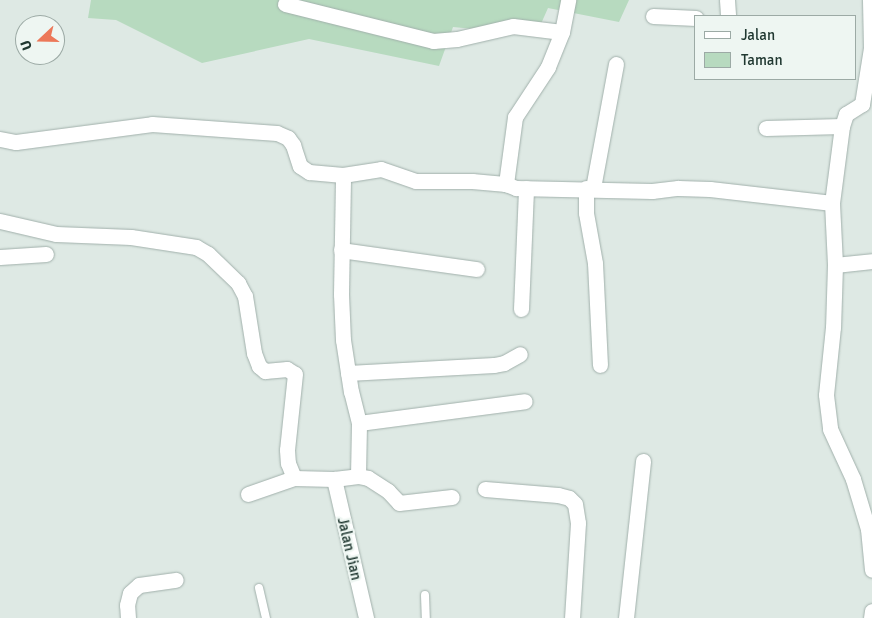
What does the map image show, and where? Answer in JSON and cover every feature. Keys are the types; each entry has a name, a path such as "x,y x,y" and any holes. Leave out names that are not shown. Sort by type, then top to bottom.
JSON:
{"street":[{"path":"506,184 515,117 548,67 562,32 568,0"},
{"path":"727,0 728,15"},
{"path":"870,0 863,48 867,104 846,114 842,126 832,203 834,265 832,355 826,395 827,418 860,502 868,530 872,570"},
{"path":"286,4 433,41 457,39 513,26 562,32"},
{"path":"652,16 694,18"},
{"path":"600,365 595,263 586,213 589,188 616,64"},
{"path":"0,140 16,142 152,124 277,133 288,138 293,144 300,166 309,172 343,175 381,170 416,181 472,181 526,188 652,191 678,188 710,189 832,203"},
{"path":"766,128 842,126"},
{"path":"343,175 341,250 343,340 359,423 358,476"},
{"path":"521,309 526,188"},
{"path":"0,222 56,234 131,237 196,247 213,258 238,283 245,296 254,353 258,366 265,371 287,369 296,374 287,450 288,463 294,478"},
{"path":"341,250 477,269"},
{"path":"0,257 46,254"},
{"path":"834,265 872,261"},
{"path":"348,373 494,365 504,363 520,354"},
{"path":"359,423 525,401"},
{"path":"626,618 643,461"},
{"path":"248,494 294,478 334,479 358,476 368,478 388,491 399,503 452,497"},
{"name":"Jalan Jian","path":"334,479 366,618"},
{"path":"485,489 558,494 569,498 575,504 578,522 572,618"},
{"path":"128,618 130,594 139,585 176,580"},
{"path":"871,618 872,611"}],"lane":[{"path":"259,588 266,618"},
{"path":"425,595 426,618"}],"green space":[{"path":"91,0 629,0 619,22 548,8 536,35 453,27 439,66 309,39 202,63 116,20 88,18"}]}
